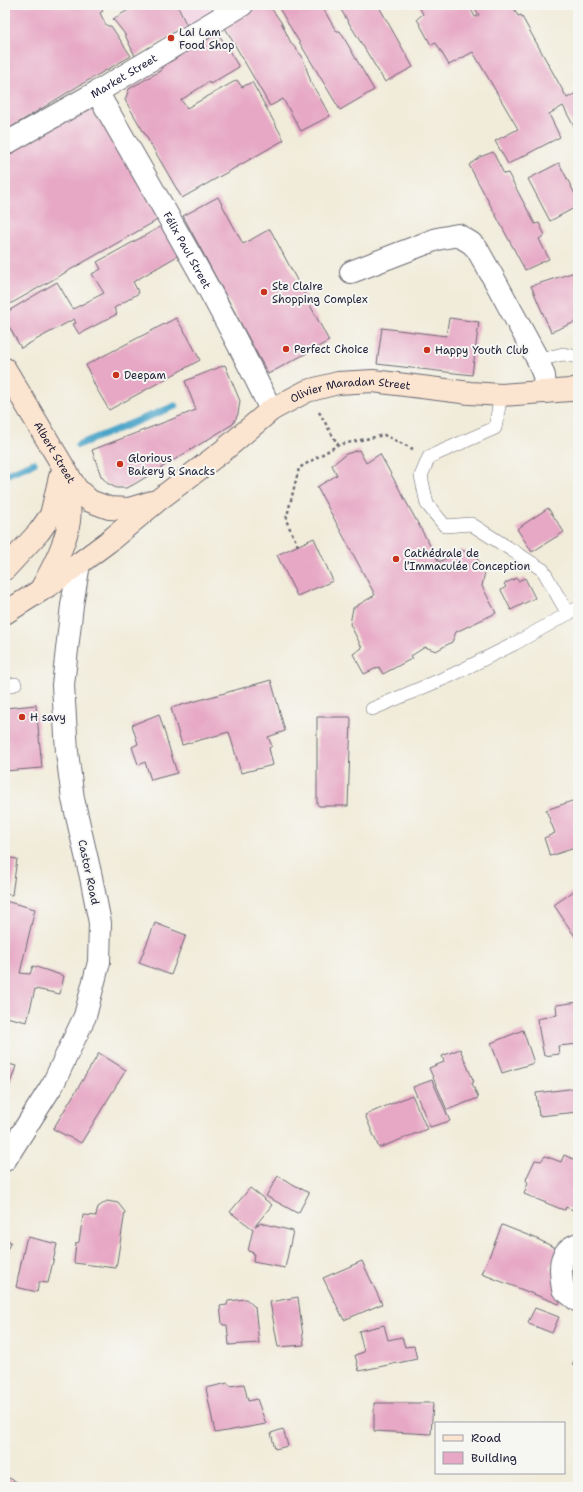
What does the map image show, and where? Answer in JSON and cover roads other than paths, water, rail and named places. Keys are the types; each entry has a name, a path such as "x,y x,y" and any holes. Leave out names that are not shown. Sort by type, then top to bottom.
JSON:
{"main road":[{"name":"Albert Street","path":"5,369 63,466 68,495 69,520 56,558 41,590"},
{"name":"Olivier Maradan Street","path":"5,613 79,564 108,542 157,501 224,450 271,410 307,391 338,383 373,382 501,395 578,388"},
{"path":"63,466 76,488 90,501 109,508 129,510 157,501"},
{"path":"5,569 39,532 51,515 63,466"}],"street":[{"name":"Market Street","path":"5,144 97,92 242,5"},
{"name":"Félix Paul Street","path":"97,92 171,221 255,377 271,410"},
{"path":"351,272 437,239 458,235 471,243 477,249 538,360 544,376 546,392"},
{"name":"Castor Road","path":"5,1160 53,1084 85,1016 99,962 100,923 91,876 73,799 67,752 64,693 71,611 79,564"},
{"path":"578,1244 572,1246 562,1257 560,1271 563,1289 578,1300"}],"lane":[{"path":"538,360 563,354 578,357"},
{"path":"372,709 452,675 514,644 573,611 544,570 472,524 445,526 427,504 421,476 429,458 495,428 501,395"}],"waterway":[{"path":"78,445 175,406"},
{"path":"5,475 34,463"}],"place":[{"name":"Lai Lam Food Shop","path":"171,38"},
{"name":"Ste Claire Shopping Complex","path":"264,292"},
{"name":"Perfect Choice","path":"286,349"},
{"name":"Happy Youth Club","path":"427,350"},
{"name":"Deepam","path":"116,375"},
{"name":"Glorious Bakery & Snacks","path":"120,464"},
{"name":"Cathédrale de l'Immaculée Conception","path":"396,559"},
{"name":"H savy","path":"22,717"}]}
